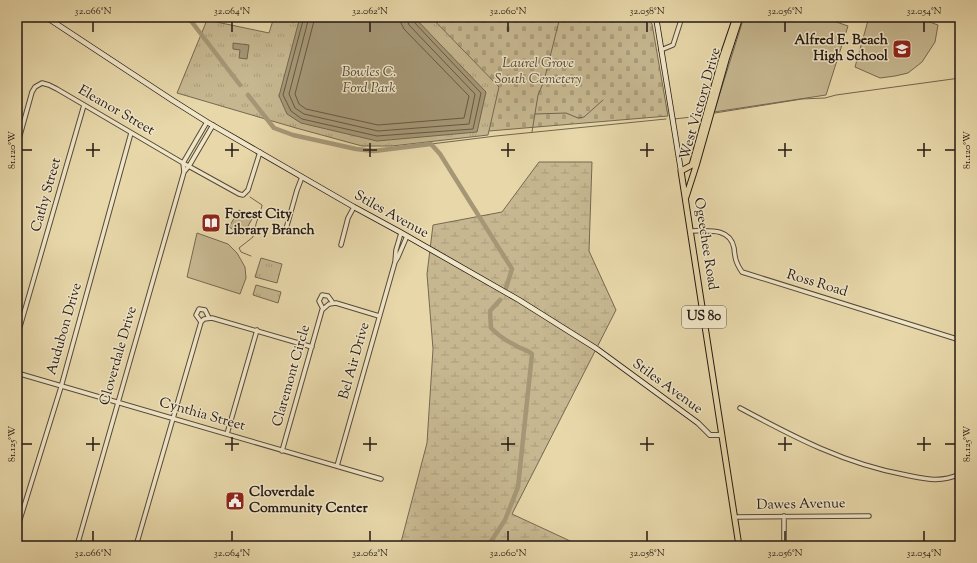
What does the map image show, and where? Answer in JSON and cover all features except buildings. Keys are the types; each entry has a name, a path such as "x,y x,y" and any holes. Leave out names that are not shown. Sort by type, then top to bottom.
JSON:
{"main road":[{"name":"West Victory Drive","path":"681,171 692,165 722,58 736,17"},
{"name":"West Victory Drive","path":"685,198 696,166 726,60 740,17"},
{"name":"Ogeechee Road","path":"681,171 739,546"}],"street":[{"name":"Stiles Avenue","path":"46,17 207,122 519,300 596,349 698,423 710,435 722,435"},
{"name":"Ogeechee Road","path":"656,17 681,171"},
{"path":"661,50 673,45 682,17"},
{"name":"Eleanor Street","path":"17,146 32,92 35,87 42,83 49,85 239,194 244,195 248,190 260,152"},
{"name":"Cathy Street","path":"17,337 84,105"},
{"path":"183,163 207,122"},
{"name":"Cloverdale Drive","path":"184,172 213,125"},
{"name":"Audubon Drive","path":"17,529 61,387 132,132"},
{"name":"Cloverdale Drive","path":"77,546 184,172 183,163"},
{"path":"286,229 302,177"},
{"path":"341,245 348,218 354,207"},
{"name":"Ross Road","path":"691,231 722,232 728,236 733,245 736,264 742,272 960,340"},
{"name":"Bel Air Drive","path":"337,466 401,232"},
{"name":"Bel Air Drive","path":"394,262 398,258 407,236"},
{"name":"Claremont Circle","path":"282,451 320,314 323,308 319,301 322,295 329,296 333,303 345,305 379,316"},
{"path":"323,308 333,303"},
{"path":"200,322 196,315 200,309 205,310 209,318"},
{"path":"136,546 200,322 209,318 257,330 312,347"},
{"path":"227,434 257,330"},
{"name":"Cynthia Street","path":"17,373 381,479"},
{"path":"740,408 802,440 864,465 930,479 941,480 960,474"},
{"path":"784,516 784,546"},
{"name":"Dawes Avenue","path":"734,517 869,516"}],"green space":[{"name":"Bowles C. Ford Park","path":"274,17 431,17 499,87 488,135 392,146 362,146 177,93 207,20 269,33"},
{"name":"Laurel Grove South Cemetery","path":"414,17 646,17 652,24 668,116 477,132"},
{"path":"744,17 822,17 848,26 826,95 714,112"},
{"path":"869,17 916,17 938,25 935,42 922,62 908,73 880,78 855,67"},
{"path":"539,162 592,162 589,251 616,310 512,514 581,546 400,546 427,443 433,349 427,274 433,225 502,212"},
{"path":"239,210 252,219 243,235 229,227"},
{"path":"197,233 228,244 237,253 245,267 246,278 240,294 187,277"},
{"path":"261,258 282,264 277,283 255,277"},
{"path":"256,285 281,292 278,303 253,295"}],"water":[{"name":"Bowles C. Ford Park","path":"300,17 414,17 486,92 477,132 377,141 301,123 287,114 279,96"},
{"path":"233,43 249,45 247,59 239,58 240,50 233,49"}],"waterway":[{"path":"188,17 240,85"},
{"path":"532,132 538,95 544,81 560,17"},
{"path":"715,113 802,99 825,98 836,95 960,78"},
{"path":"248,95 274,128 293,135 356,149 374,151 431,144 440,154 512,269 506,288"},
{"path":"535,114 566,113 578,118 584,117 603,100"},
{"path":"674,119 701,116"},
{"path":"431,144 666,119"},
{"path":"250,197 262,205 253,237 239,248 241,252 251,256"},
{"path":"488,546 505,520 518,487 532,354 505,340 491,328 490,311 500,300"}],"place":[{"name":"Alfred E. Beach High School","path":"902,49"},
{"name":"Forest City Library Branch","path":"211,223"},
{"name":"Cloverdale Community Center","path":"235,501"}]}
